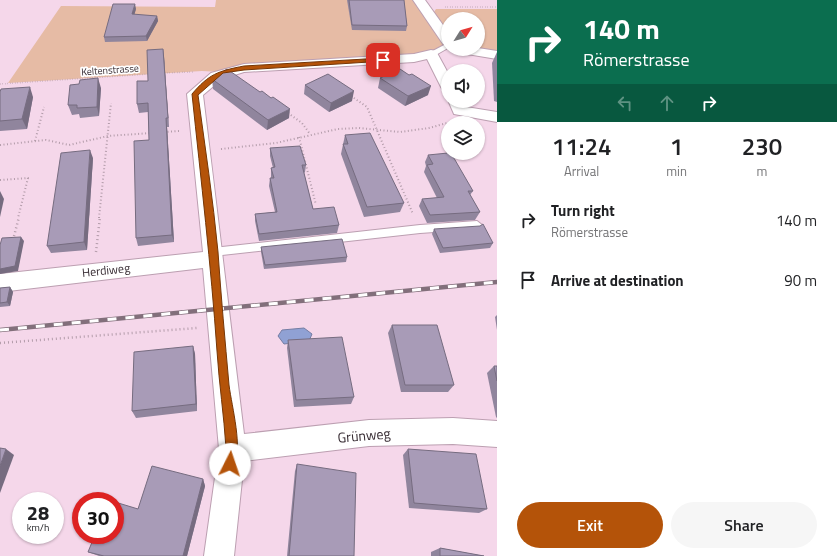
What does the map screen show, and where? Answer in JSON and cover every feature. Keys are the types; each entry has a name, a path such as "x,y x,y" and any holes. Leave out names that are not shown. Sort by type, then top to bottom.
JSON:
{"street":[{"path":"421,4 441,31"},
{"path":"485,53 497,55"},
{"path":"219,556 232,449 213,255 195,94 212,78 221,72 244,68 414,58 431,54 441,73"},
{"path":"463,108 497,118"},
{"name":"Herdiweg","path":"0,283 213,255"},
{"name":"Grünweg","path":"232,449 369,433 453,431 497,434"}],"lane":[{"path":"431,54 441,49"},
{"path":"213,255 420,229 477,225"}],"path":[{"path":"421,4 497,7"},
{"name":"Keltenstrasse","path":"0,84 202,71 221,72"},
{"path":"345,91 367,107 420,229"},
{"path":"95,271 111,103"},
{"path":"35,141 44,107"},
{"path":"201,150 276,143 310,134 352,128 400,132 429,128 447,123 459,108"},
{"path":"284,110 302,124 310,134"},
{"path":"162,132 198,128"},
{"path":"0,145 46,140 69,145 108,136 154,132"},
{"path":"299,137 316,205"},
{"path":"0,180 28,178 12,245"},
{"path":"0,343 220,326"}],"shaded area":[{"path":"216,0 419,0 441,34 441,49 431,54 221,72 202,71 8,83 61,6 215,7"},
{"path":"436,9 497,9 497,51 485,49 485,12 441,12 441,22 434,12"}],"water":[{"path":"304,328 312,334 309,341 284,344 278,336 282,330"}],"building":[{"path":"349,0 404,0 407,26 352,25"},
{"path":"113,4 135,4 132,14 157,16 146,36 104,37"},
{"path":"163,49 168,118 166,118 172,235 136,238 134,141 149,140 148,103 137,104 137,81 148,81 147,50"},
{"path":"227,69 260,92 262,91 271,98 273,97 290,109 268,120 212,79"},
{"path":"400,69 409,75 412,74 431,86 408,96 380,78"},
{"path":"328,74 354,91 331,103 305,85"},
{"path":"98,78 97,107 77,108 77,105 68,105 70,85 79,84 80,80"},
{"path":"30,87 22,119 0,121 1,89"},
{"path":"370,133 404,203 367,207 343,144 348,144 345,135"},
{"path":"300,146 306,165 302,165 313,209 334,207 339,225 259,234 255,214 277,212 270,178 274,178 271,168 275,167 270,148"},
{"path":"90,150 84,242 47,246 61,153"},
{"path":"441,154 441,160 455,160 473,191 468,191 480,212 430,215 422,199 444,197 427,165 433,164 428,155"},
{"path":"483,224 493,243 443,248 434,229 480,226"},
{"path":"21,237 15,266 0,269 0,245 2,238"},
{"path":"342,239 347,257 265,265 261,247"},
{"path":"10,287 7,302 0,303 0,288"},
{"path":"392,325 437,325 454,385 405,385"},
{"path":"342,337 354,397 296,400 288,340"},
{"path":"193,346 196,404 132,411 134,352"},
{"path":"494,366 497,366 497,381"},
{"path":"0,448 6,449 0,466"},
{"path":"408,449 476,454 487,509 414,503"},
{"path":"297,464 356,473 354,556 289,556"},
{"path":"152,466 203,479 183,556 104,556 88,552 91,544 124,544 124,505 138,509"},
{"path":"440,548 484,556 440,556"}],"railway":[{"path":"0,330 497,282"}],"route":[{"path":"230,464 232,449 224,384 218,309 214,280 213,252 195,94 206,83 221,72 244,68 383,60"}]}
